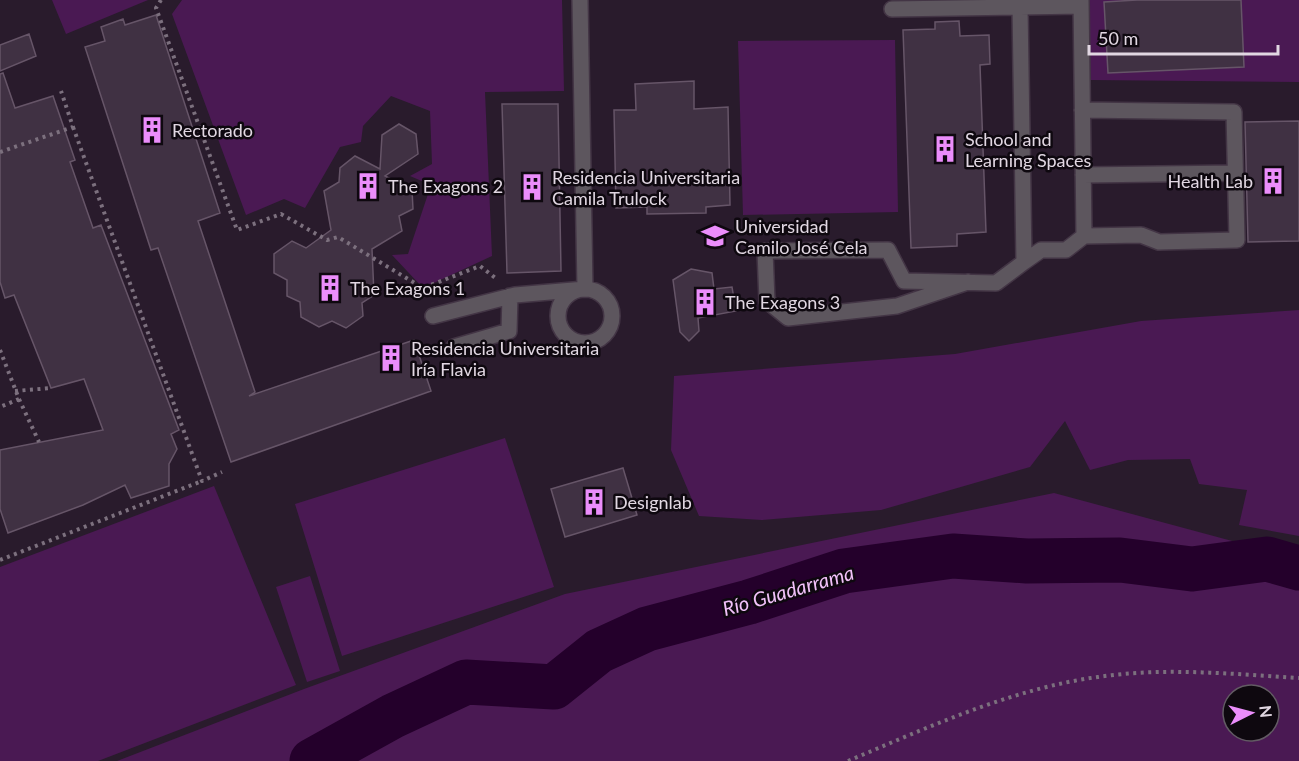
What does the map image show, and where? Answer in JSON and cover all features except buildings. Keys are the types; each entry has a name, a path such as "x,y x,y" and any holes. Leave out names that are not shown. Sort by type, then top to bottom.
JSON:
{"lane":[{"path":"433,316 507,290 585,289 579,0"},
{"path":"892,9 1020,7 1081,3 1084,236"},
{"path":"1020,7 1024,262"},
{"path":"968,282 897,306 788,318 767,301 765,251 888,250 904,281 968,282 996,283 1041,250 1066,250 1084,236 1140,234 1159,242 1237,240 1234,112 1082,110"},
{"path":"1083,175 1235,173"},
{"path":"454,347 509,331 507,290"}],"path":[{"path":"162,0 156,8 237,230 281,214 327,240 338,237 423,288 480,266 507,290"},
{"path":"61,91 202,481"},
{"path":"0,152 73,127"},
{"path":"0,350 15,391 39,442"},
{"path":"15,391 51,388"},
{"path":"0,407 19,399"},
{"path":"0,560 222,472"},
{"path":"848,761 1035,690 1099,676 1176,673 1299,678"}],"shaded area":[{"path":"52,0 148,0 66,34"},
{"path":"182,0 562,0 564,91 485,92 492,256 423,288 392,255 408,254 431,185 410,176 432,164 430,111 391,96 363,126 361,142 340,147 305,208 284,199 246,215 172,14"},
{"path":"1090,0 1299,0 1299,82 1090,80"},
{"path":"895,40 898,212 743,215 738,41"},
{"path":"1299,310 1299,536 1239,525 1247,490 1199,484 1190,459 1128,460 1090,470 1065,421 1030,467 881,510 762,520 699,516 671,450 674,376 955,354 1141,321"},
{"path":"505,438 554,587 342,656 295,504"},
{"path":"214,486 296,685 98,761 0,761 0,567"},
{"path":"1054,493 1299,559 1299,761 117,761 304,689 565,594"},
{"path":"310,576 340,671 307,682 276,587"}],"waterway":[{"name":"Río Guadarrama","path":"312,761 393,716 466,682 554,687 599,651 647,629 749,602 844,571 953,556 1027,561 1120,560 1192,569 1267,559 1299,568"}],"place":[{"name":"Rectorado","path":"152,130"},
{"name":"School and Learning Spaces","path":"945,149"},
{"name":"Health Lab","path":"1273,181"},
{"name":"The Exagons 2","path":"368,186"},
{"name":"Residencia Universitaria Camila Trulock","path":"532,187"},
{"name":"Universidad Camilo José Cela","path":"715,236"},
{"name":"The Exagons 1","path":"330,288"},
{"name":"The Exagons 3","path":"705,302"},
{"name":"Residencia Universitaria Iría Flavia","path":"391,358"},
{"name":"Designlab","path":"594,502"}]}
